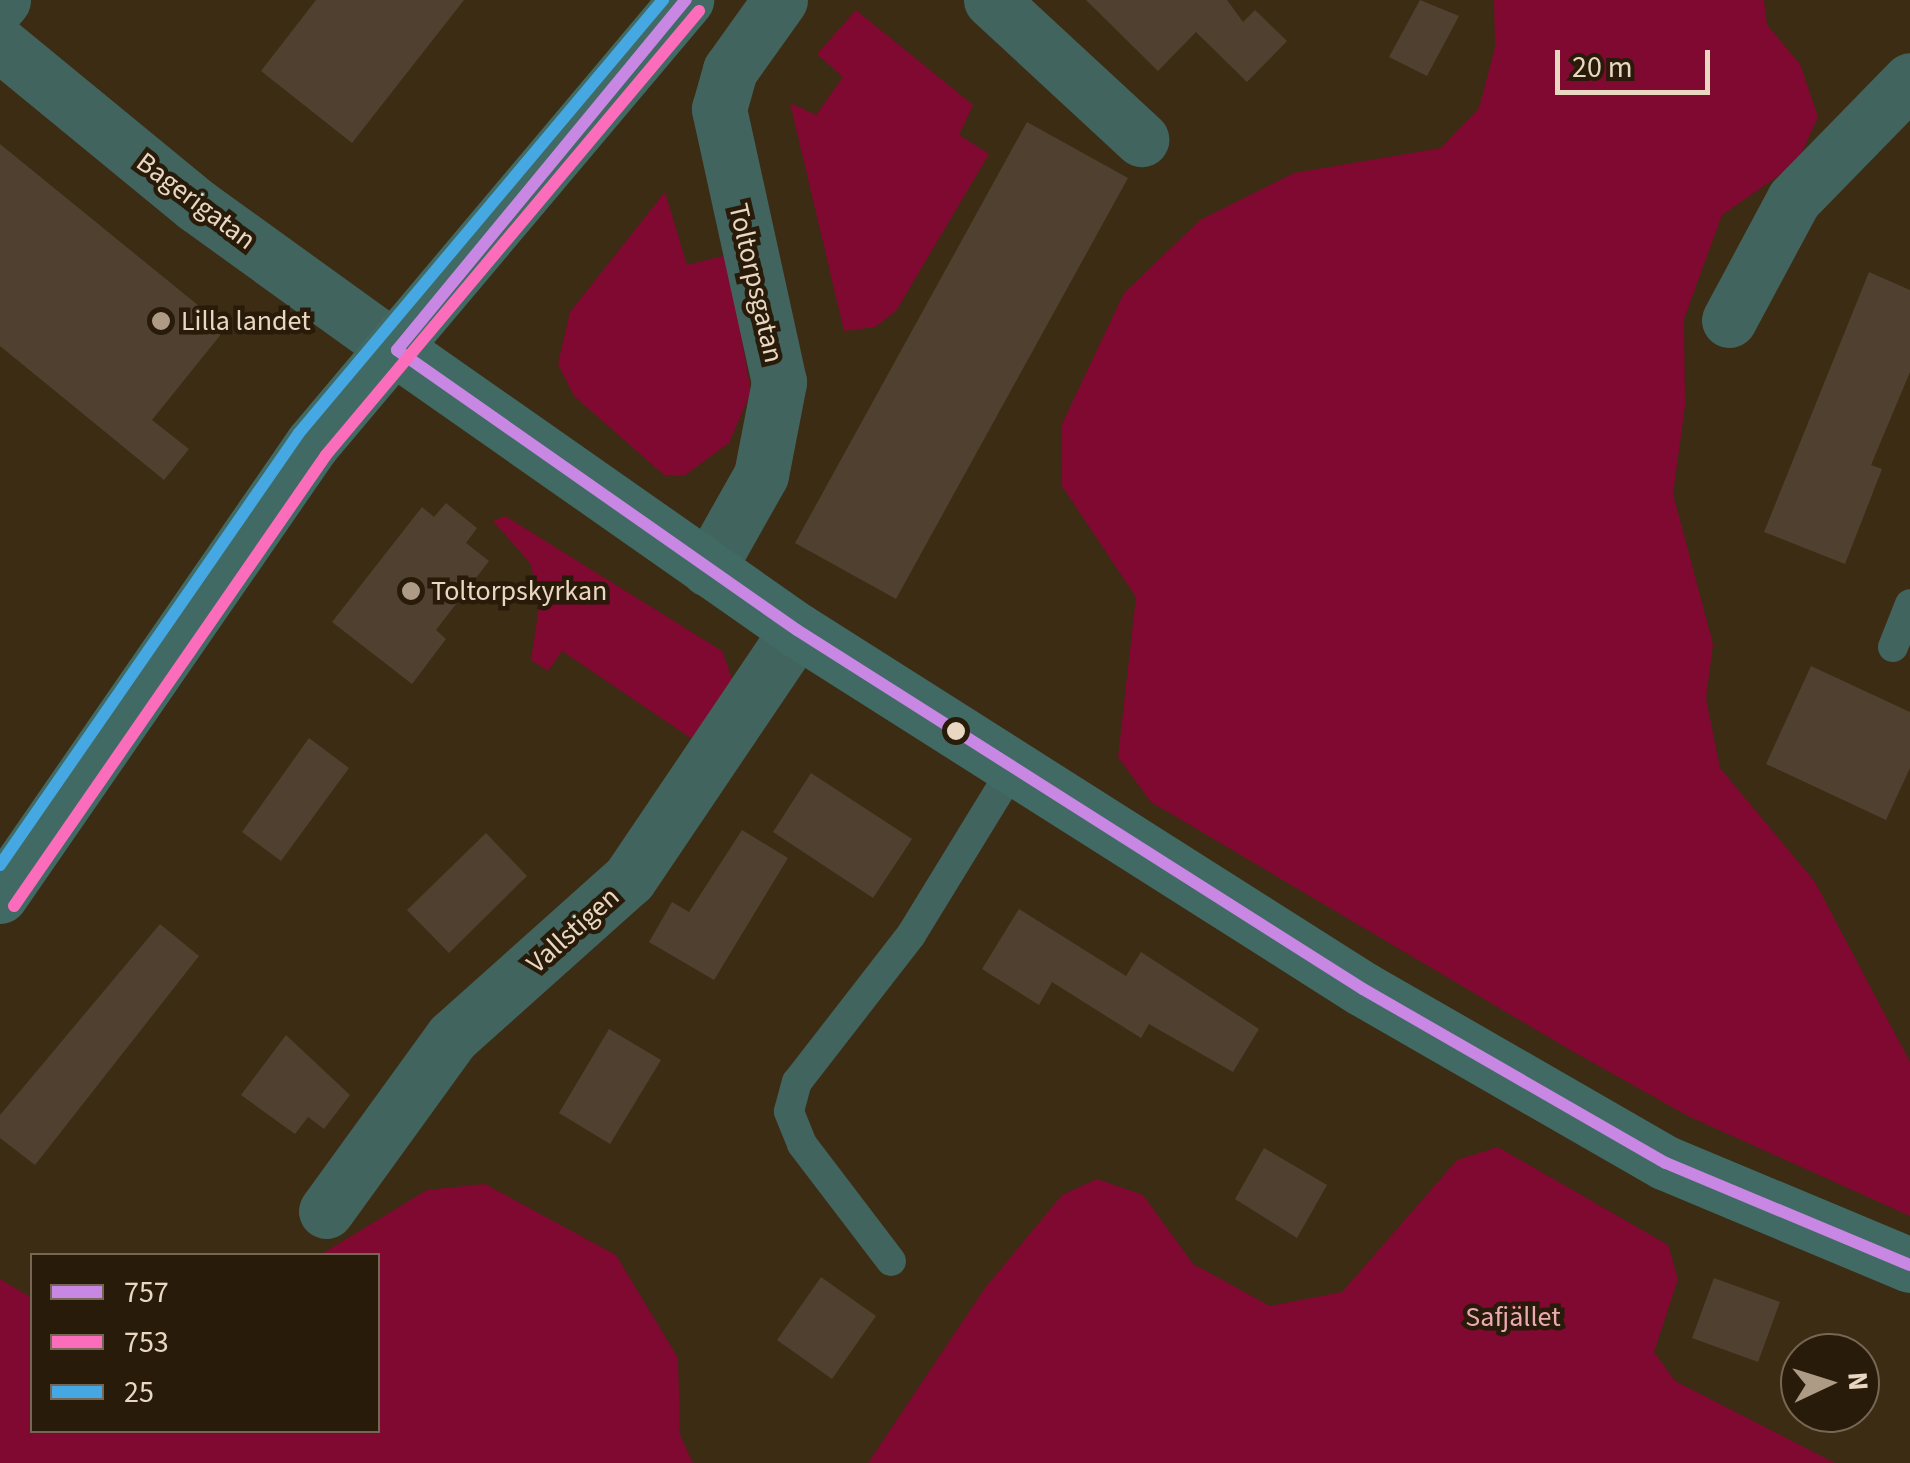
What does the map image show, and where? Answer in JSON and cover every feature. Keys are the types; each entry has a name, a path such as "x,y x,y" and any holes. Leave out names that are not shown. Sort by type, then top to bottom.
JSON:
{"street":[{"path":"0,896 312,444 397,350 686,0"},
{"name":"Toltorpsgatan","path":"708,570 761,474 779,382 719,109 730,70 780,0"},
{"path":"991,0 1142,139"},
{"name":"Bagerigatan","path":"0,44 196,206 397,350"},
{"path":"1729,320 1794,199 1910,80"},
{"path":"397,350 798,630 1364,989 1666,1163 1910,1265"},
{"name":"Vallstigen","path":"326,1211 452,1038 629,878 798,630"}],"lane":[{"path":"1893,647 1910,604"},
{"path":"891,1262 802,1144 789,1111 797,1082 911,935 1014,767"}],"green space":[{"path":"1494,0 1764,0 1767,25 1800,64 1818,117 1797,163 1722,215 1684,319 1685,406 1673,494 1713,644 1706,698 1720,768 1815,882 1910,1062 1910,1216 1688,1116 1572,1051 1151,802 1118,757 1136,597 1062,486 1061,426 1124,293 1200,220 1294,173 1441,148 1479,108 1495,47"},
{"path":"856,10 973,105 959,135 989,154 896,311 875,327 844,331 790,103 816,115 843,77 817,54"},
{"path":"665,192 687,265 727,255 751,392 729,443 684,476 664,475 574,396 558,364 570,312"},
{"path":"505,516 722,651 733,681 698,743 562,651 548,671 531,660 540,600 530,563 493,521"},
{"name":"Safjället","path":"1498,1147 1668,1245 1678,1279 1654,1352 1675,1381 1835,1463 868,1463 985,1288 1062,1195 1097,1179 1143,1195 1193,1264 1270,1306 1342,1292 1457,1160"},
{"path":"485,1184 616,1255 678,1358 680,1435 693,1463 0,1463 0,1279 30,1297 30,1433 380,1433 380,1253 323,1253 427,1190"}],"building":[{"path":"316,0 464,0 352,143 261,71"},
{"path":"1086,0 1227,0 1243,22 1255,10 1287,41 1247,82 1196,32 1158,71"},
{"path":"1420,0 1459,16 1427,76 1389,57"},
{"path":"1027,122 1128,178 896,599 795,543"},
{"path":"0,144 226,328 152,420 189,449 164,480 0,346"},
{"path":"1869,272 1910,290 1910,372 1871,465 1882,469 1845,564 1764,532"},
{"name":"Toltorpskyrkan","path":"446,503 477,528 466,543 489,561 436,630 446,639 412,684 332,622 422,507 434,517"},
{"path":"1811,666 1910,712 1910,768 1886,820 1766,764"},
{"path":"309,738 349,768 281,861 242,832"},
{"path":"811,773 912,839 873,898 773,832"},
{"path":"742,830 788,858 714,980 649,942 672,902 689,912"},
{"path":"486,833 527,876 449,953 407,910"},
{"path":"1019,909 1126,976 1141,952 1259,1029 1233,1072 1149,1024 1141,1038 1052,982 1039,1005 982,969"},
{"path":"160,924 199,956 35,1165 0,1138 0,1115"},
{"path":"609,1029 661,1060 610,1144 559,1113"},
{"path":"286,1035 350,1095 324,1129 308,1117 295,1134 241,1095"},
{"path":"1264,1148 1327,1185 1297,1238 1235,1199"},
{"path":"821,1277 876,1316 832,1379 777,1340"},
{"path":"1714,1278 1780,1302 1758,1362 1692,1338"}],"transit line":[{"name":"25","path":"0,865 299,433 663,0"},
{"name":"757","path":"397,350 686,0"},
{"name":"753","path":"14,906 326,455 699,11"},
{"name":"757","path":"397,350 797,630 1363,989 1666,1163 1910,1265"}],"place":[{"name":"Lilla landet","path":"161,321"},
{"name":"Toltorpskyrkan","path":"411,591"}]}
